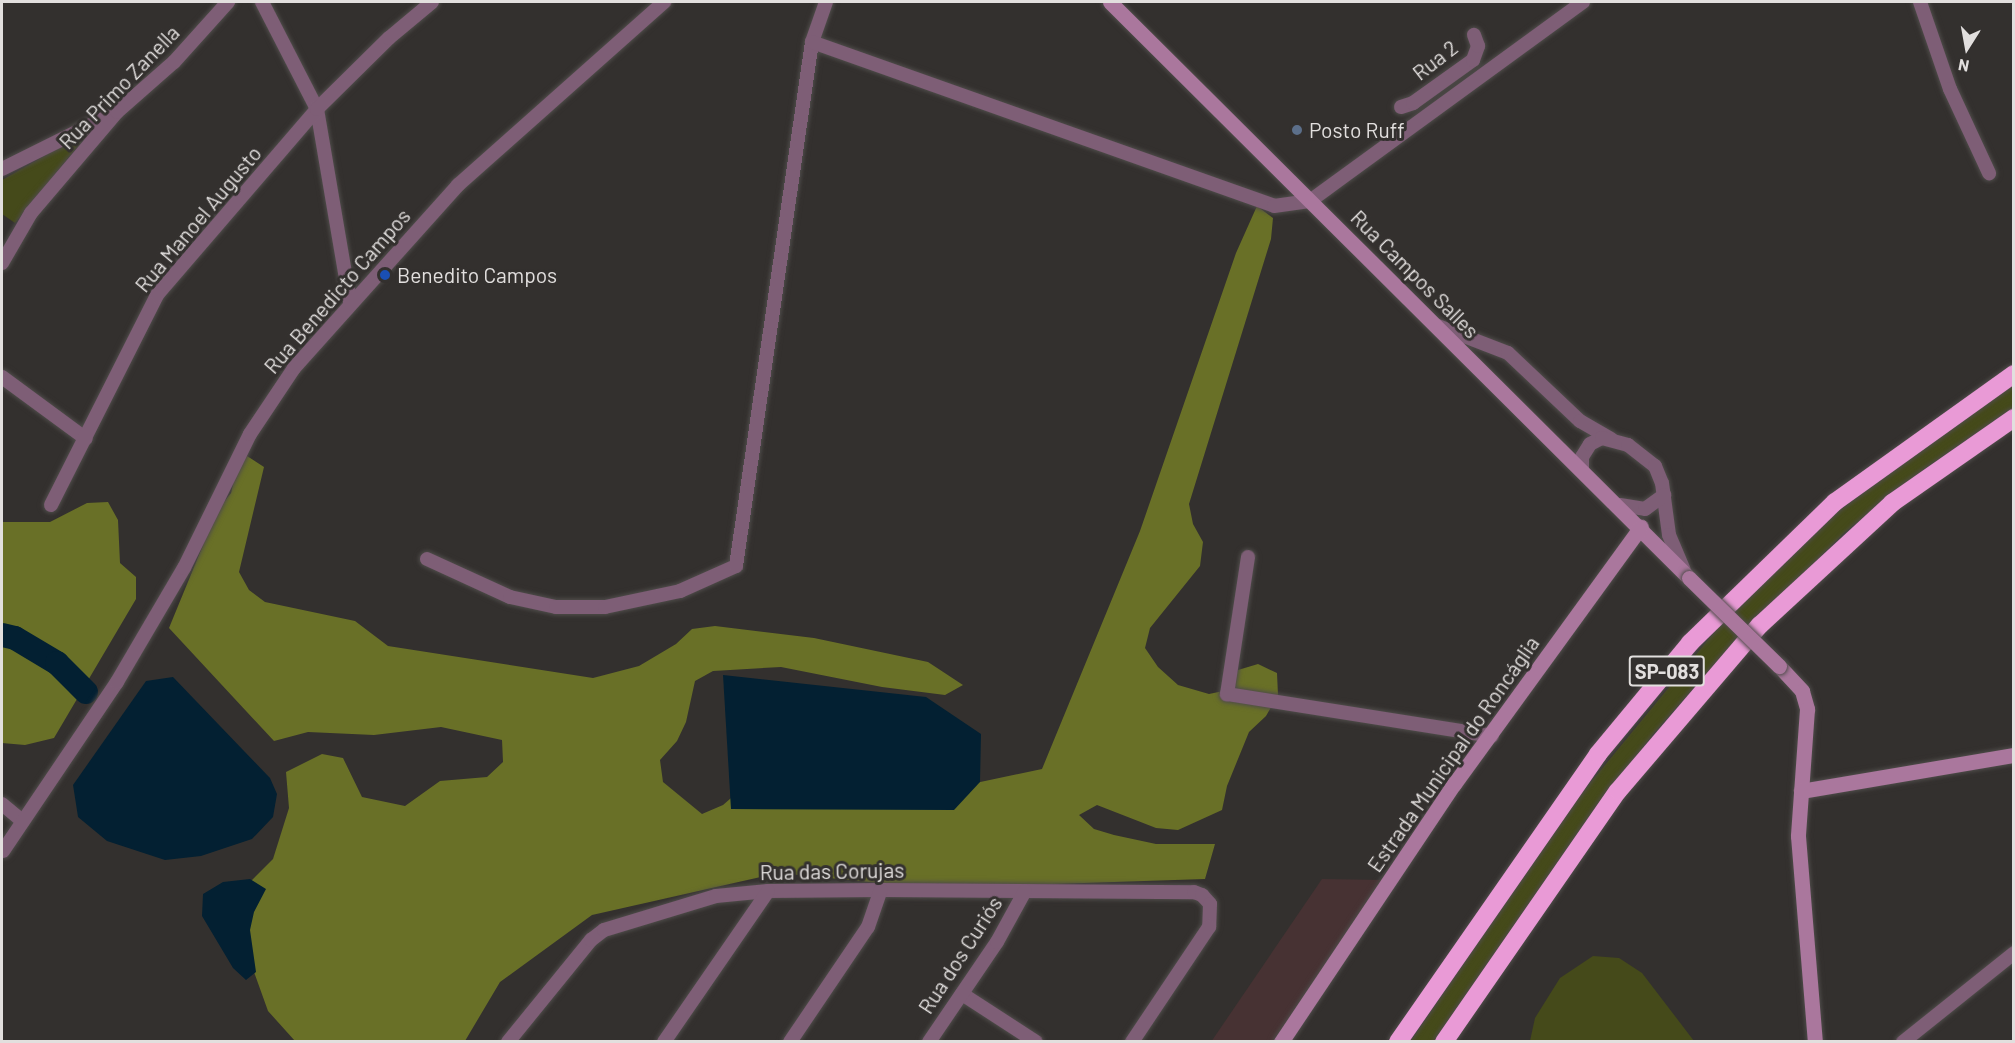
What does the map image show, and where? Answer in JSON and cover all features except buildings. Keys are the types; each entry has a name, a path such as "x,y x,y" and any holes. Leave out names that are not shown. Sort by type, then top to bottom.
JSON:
{"highway":[{"name":"SP-083","path":"1398,1041 1592,762 1690,643 1835,502 2013,374"},
{"name":"SP-083","path":"1444,1041 1618,791 1760,625 1892,503 2013,418"}],"main road":[{"name":"Rua Campos Salles","path":"1110,2 1620,505 1802,691 1807,709 1798,853 1815,1041"},
{"name":"Estrada Municipal do Roncáglia","path":"1281,1041 1454,784 1492,736 1641,527"},
{"path":"1801,791 2013,755"}],"street":[{"name":"Rua Primo Zanella","path":"2,263 31,213 117,112 174,62 228,2"},
{"path":"262,2 316,109 350,302"},
{"name":"Rua Manoel Augusto","path":"51,505 157,295 316,109 389,38 432,2"},
{"name":"Rua Benedicto Campos","path":"3,850 117,682 184,568 250,434 294,368 350,302 458,185 664,2"},
{"path":"427,559 510,597 556,607 605,607 680,591 736,566 812,42 826,2"},
{"path":"812,42 1274,206 1310,201 1583,2"},
{"path":"1920,2 1950,89 1989,173"},
{"name":"Rua 2","path":"1401,107 1413,103 1473,60 1478,46 1474,35"},
{"path":"2,168 117,112"},
{"path":"1438,326 1508,354 1580,421 1611,439 1628,445 1655,466 1664,495 1669,535 1688,577"},
{"path":"2,377 86,439"},
{"path":"1582,469 1582,457 1590,444 1611,439"},
{"path":"1620,505 1645,509 1664,495"},
{"name":"Estrada Municipal do Roncáglia","path":"1641,527 1664,495"},
{"path":"1248,557 1227,694 1492,736"},
{"path":"2,804 22,821"},
{"path":"790,1041 868,927 881,890"},
{"name":"Rua das Corujas","path":"507,1041 591,940 604,930 716,896 768,891 881,890 1194,892 1210,904 1209,927 1132,1041"},
{"path":"664,1041 768,891"},
{"name":"Rua dos Curiós","path":"929,1041 997,942 1025,891"},
{"path":"1903,1041 2013,953"},
{"path":"962,994 1036,1041"}],"shaded area":[{"path":"1322,879 1385,880 1273,1041 1211,1042"}],"green space":[{"path":"71,141 81,142 15,223 2,214 2,180"},
{"path":"1257,206 1273,218 1271,239 1189,504 1193,524 1203,542 1200,566 1150,628 1145,648 1158,667 1178,685 1209,694 1228,690 1238,670 1258,664 1277,673 1278,695 1266,716 1249,732 1227,786 1222,810 1178,830 1156,828 1097,805 1079,815 1094,829 1156,844 1215,844 1205,879 929,888 779,873 592,915 500,982 465,1041 295,1041 268,1011 241,936 242,890 273,859 289,808 286,772 322,754 343,758 362,797 405,806 440,781 487,777 503,762 502,740 441,727 374,735 308,732 274,741 169,628 217,511 231,493 236,472 247,456 264,467 239,572 249,590 265,602 355,621 388,646 593,678 639,666 676,644 692,629 715,626 814,638 928,662 963,685 945,695 882,687 781,667 713,671 695,681 686,722 677,741 660,760 663,782 702,814 723,805 746,785 952,788 1042,769 1140,531 1236,253"},
{"path":"2013,383 2013,408 1927,467 1845,532 1733,643 1654,733 1591,814 1435,1041 1410,1042 1572,805 1716,630 1832,516"},
{"path":"108,502 118,520 120,563 136,577 136,599 54,738 25,745 2,743 2,522 50,522 87,503"},
{"path":"1593,956 1619,958 1642,973 1694,1041 1530,1041 1535,1018 1560,978"}],"water":[{"path":"723,675 926,697 981,734 980,782 954,810 731,809"},
{"path":"173,677 270,778 277,794 273,817 252,839 201,856 165,860 107,841 78,817 73,785 146,681"},
{"path":"250,879 266,889 254,912 250,930 256,972 246,980 233,968 202,916 203,894 223,882"}],"waterway":[{"path":"2,635 15,638 57,663 86,692"}],"place":[{"name":"Posto Ruff","path":"1297,130"},
{"name":"Benedito Campos","path":"385,275"}]}
